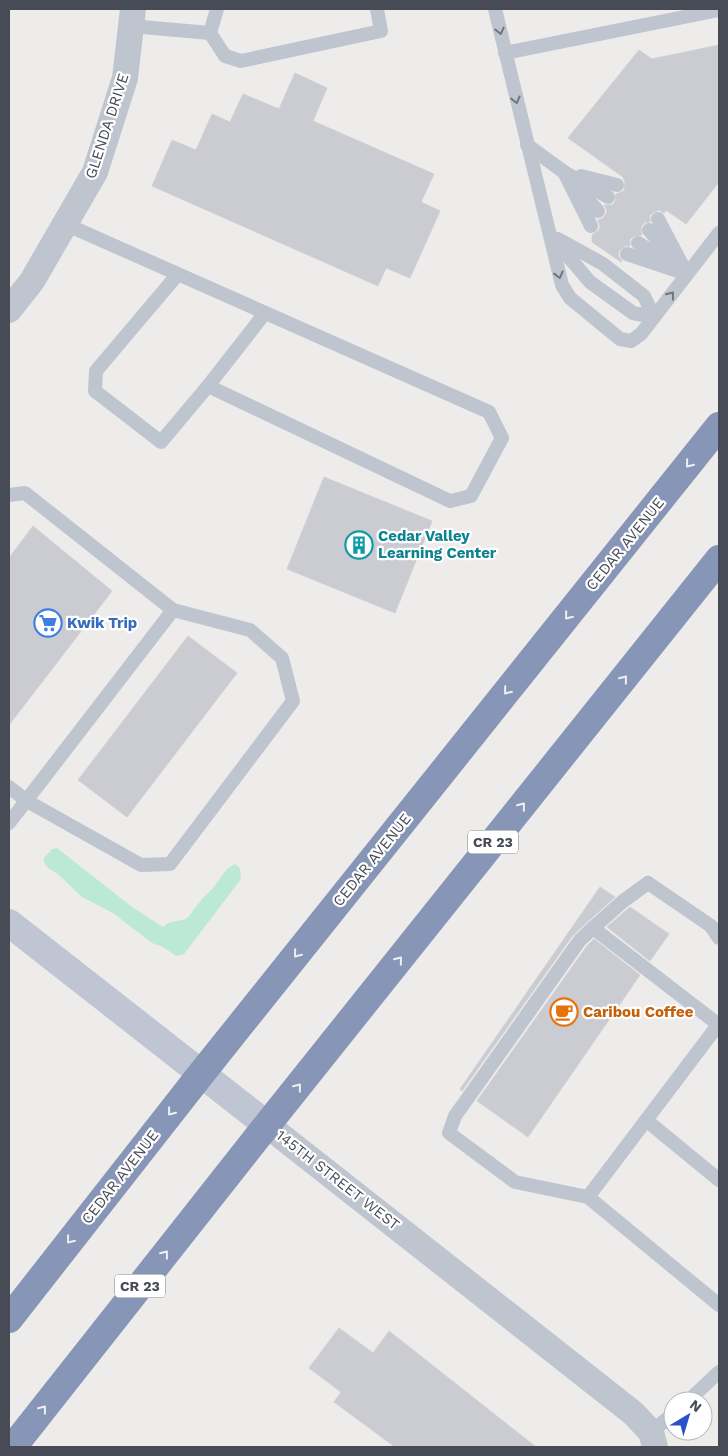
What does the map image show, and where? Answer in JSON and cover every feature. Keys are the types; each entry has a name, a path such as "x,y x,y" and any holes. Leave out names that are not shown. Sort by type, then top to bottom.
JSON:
{"highway":[{"name":"CEDAR AVENUE","path":"9,1319 201,1074 719,426"},
{"name":"CR 23","path":"12,1447 719,559"}],"street":[{"name":"GLENDA DRIVE","path":"9,310 32,281 95,172 125,78 132,17"},
{"name":"145TH STREET WEST","path":"9,922 633,1413 653,1440"}],"lane":[{"path":"210,34 217,9"},
{"path":"132,17 210,34 225,56 241,61 381,31 376,9"},
{"path":"495,9 562,285 570,298 620,339 631,341 641,334 719,233"},
{"path":"505,53 697,11 719,10"},
{"path":"527,144 564,172 608,197"},
{"path":"564,172 617,185"},
{"path":"564,172 598,211"},
{"path":"564,172 591,226"},
{"path":"658,219 687,274"},
{"path":"65,224 489,412 502,438 471,496 450,501 208,386"},
{"path":"649,230 687,274"},
{"path":"549,234 603,264 644,296 654,317"},
{"path":"549,234 590,282 633,313 654,317"},
{"path":"638,242 687,274"},
{"path":"627,254 687,274"},
{"path":"178,274 96,371 95,391 161,442 265,313"},
{"path":"9,495 24,493 173,610 250,630 282,658 293,701 170,864 141,865 27,801 9,787"},
{"path":"9,823 173,610"},
{"path":"719,938 711,926 648,883 622,902 580,940 455,1116 449,1133 515,1182 588,1196 719,1305"},
{"path":"588,1196 719,1025 593,928"},
{"path":"646,1120 719,1180"},
{"path":"699,1391 719,1372"},
{"path":"653,1440 663,1427"}],"green space":[{"path":"57,848 132,907 163,927 168,923 186,919 227,869 235,864 240,868 241,879 184,954 176,956 163,947 152,943 113,913 82,897 59,875 48,868 44,863 44,858 52,849"}],"building":[{"path":"719,45 719,182 686,224 666,210 664,213 659,210 650,215 650,222 644,223 641,227 642,235 634,236 630,239 630,246 625,246 619,251 618,255 621,262 592,242 592,235 599,230 598,220 606,214 607,210 604,205 612,205 615,202 616,194 624,191 625,182 623,177 568,138 639,50 652,59"},
{"path":"295,73 327,88 313,121 434,174 421,202 440,211 410,278 386,268 378,286 152,186 172,140 196,150 212,114 230,122 243,94 279,109"},
{"name":"Cedar Valley Learning Center","path":"324,477 432,521 395,613 287,569"},
{"name":"Kwik Trip","path":"33,526 112,591 9,725 9,558"},
{"name":"Kwik Trip","path":"188,636 237,673 127,817 78,780"},
{"path":"600,887 615,897 573,935 462,1091 460,1089"},
{"path":"630,907 669,934 650,961 607,927"},
{"path":"594,939 640,975 528,1137 477,1101 587,946"},
{"path":"339,1328 373,1353 389,1331 536,1447 395,1447 334,1402 341,1392 309,1368"}],"place":[{"name":"Cedar Valley Learning Center","path":"359,545"},
{"name":"Kwik Trip","path":"48,623"},
{"name":"Caribou Coffee","path":"564,1012"}]}
